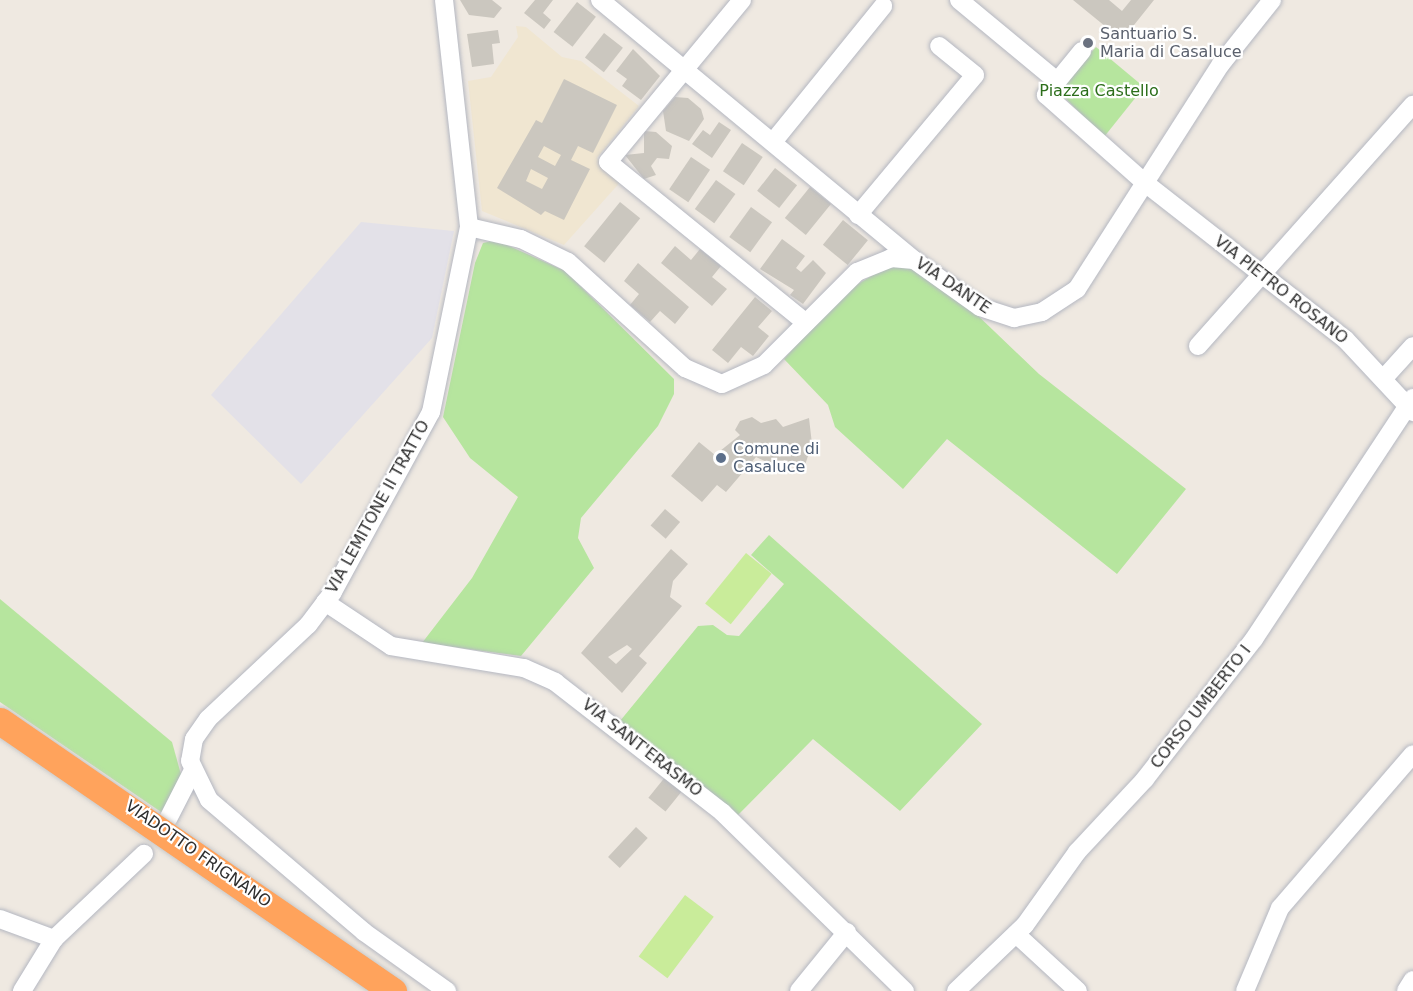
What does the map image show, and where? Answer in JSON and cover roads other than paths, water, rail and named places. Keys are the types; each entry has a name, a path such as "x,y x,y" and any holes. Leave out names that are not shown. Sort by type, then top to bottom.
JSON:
{"highway":[{"name":"VIADOTTO FRIGNANO","path":"0,721 393,991"},
{"name":"VIADOTTO FRIGNANO","path":"0,743 363,991"}],"street":[{"name":"VIA LEMITONE II TRATTO","path":"192,772 194,739 208,719 325,602 431,412 470,227 444,0"},
{"path":"742,0 608,162 806,323"},
{"path":"959,0 1057,81"},
{"name":"VIA DANTE","path":"605,2 914,260 994,314 1042,312 1085,278 1221,64 1272,0"},
{"path":"773,142 883,6"},
{"path":"858,214 975,75 939,46"},
{"path":"1082,51 1046,95 1145,183"},
{"path":"1198,346 1264,276 1413,105"},
{"name":"VIA PIETRO ROSANO","path":"1145,183 1264,276 1384,378 1411,406"},
{"path":"470,227 521,238 568,262 674,360 712,383 731,382 764,365 866,266 891,258 914,260"},
{"path":"1384,378 1413,346"},
{"name":"CORSO UMBERTO I","path":"956,991 1016,934 1254,639 1411,406"},
{"name":"VIA SANT'ERASMO","path":"325,602 391,646 524,668 555,682 722,812 905,991"},
{"path":"1245,991 1280,908 1413,754"},
{"path":"168,819 192,772"},
{"path":"192,772 209,800 364,932 443,990"},
{"path":"22,991 54,939 144,854"},
{"path":"0,919 54,939"},
{"path":"799,991 847,932"},
{"path":"1016,934 1078,991"},
{"path":"1407,991 1413,980"}],"place":[{"name":"Santuario S. Maria di Casaluce","path":"1088,43"},
{"name":"Comune di Casaluce","path":"721,458"}],"park label":[{"name":"Piazza Castello","path":"1099,91"}]}
